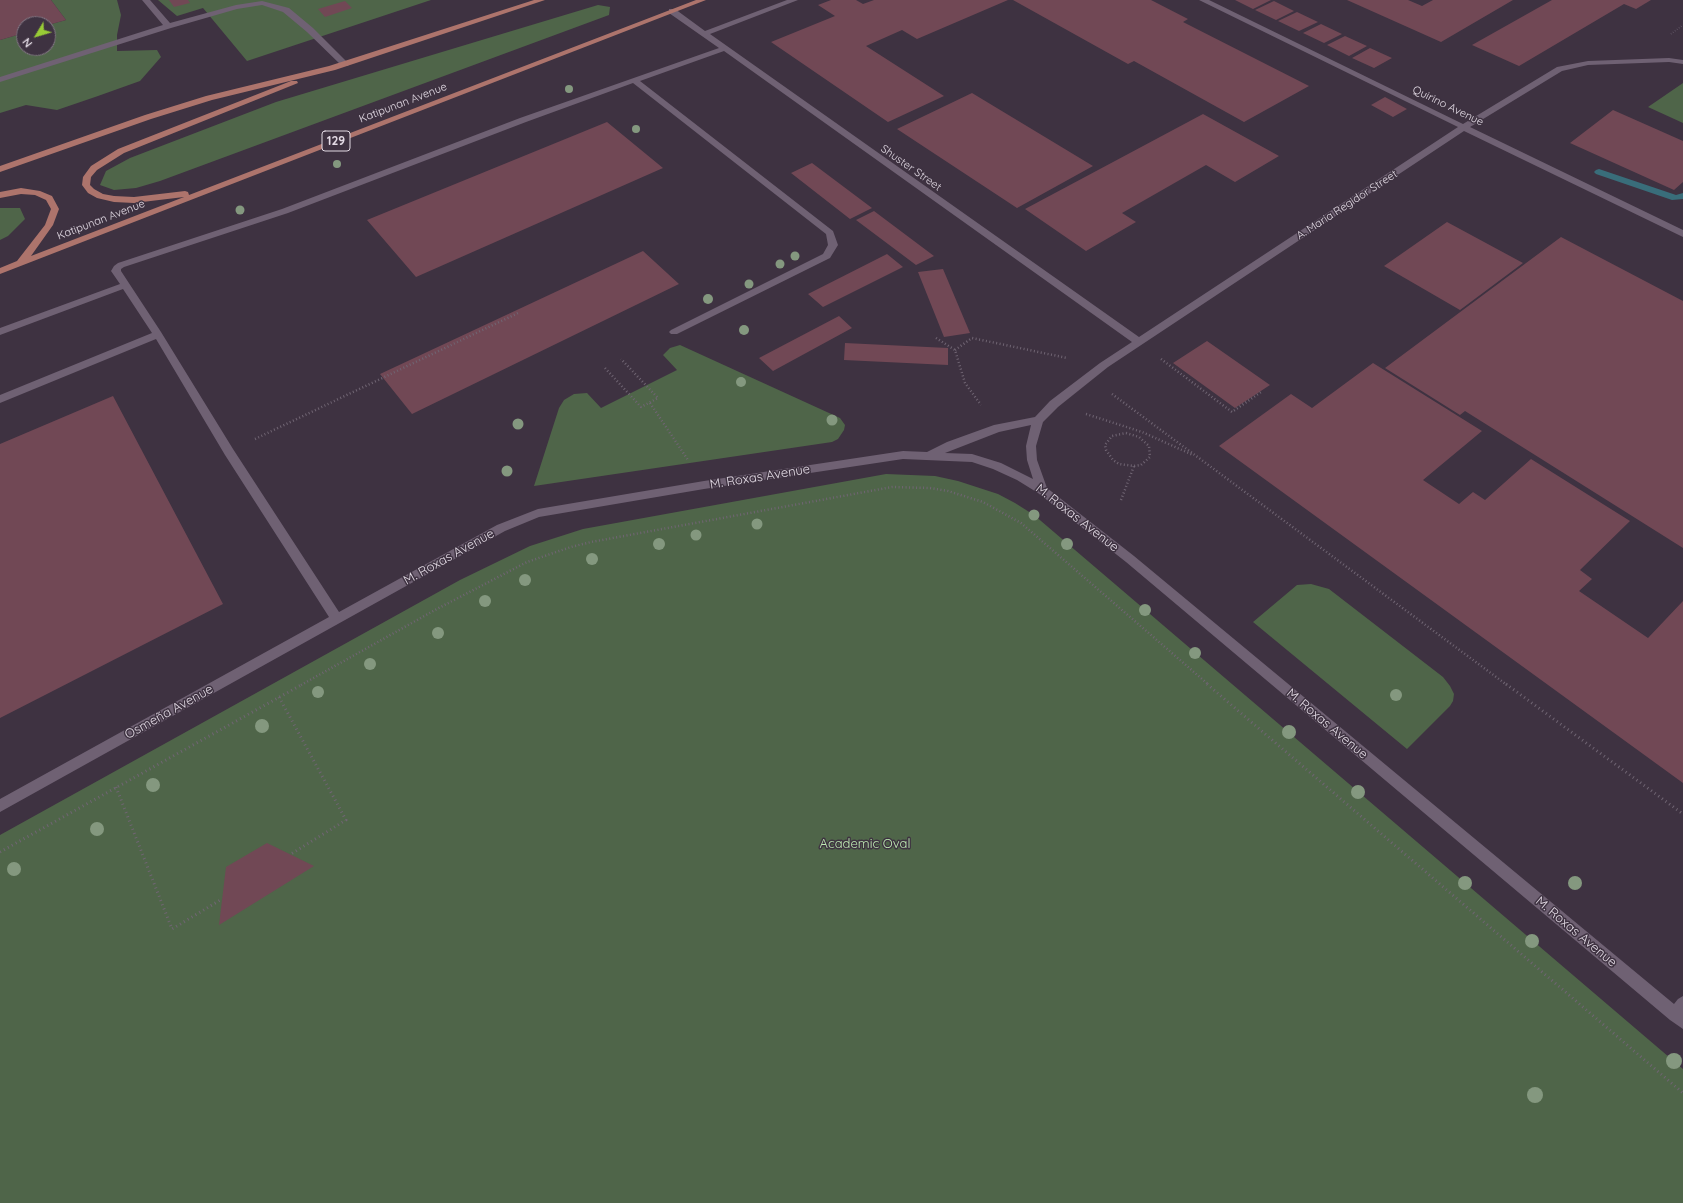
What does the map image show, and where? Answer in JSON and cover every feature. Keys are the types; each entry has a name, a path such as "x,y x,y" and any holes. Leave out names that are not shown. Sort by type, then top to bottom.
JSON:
{"main road":[{"path":"0,169 148,117 201,101 332,68 541,0"},
{"name":"Katipunan Avenue","path":"0,271 702,0"},
{"path":"213,188 171,196 134,200 114,199 100,196 91,191 86,185 87,177 94,168 121,151 234,108 332,68"},
{"path":"0,195 21,191 37,193 50,198 55,209 48,225 20,264"}],"street":[{"path":"146,0 168,26"},
{"path":"703,34 794,0"},
{"name":"Quirino Avenue","path":"1203,0 1683,234"},
{"path":"0,80 168,26 236,7 262,3 286,10 310,30 345,64"},
{"name":"Shuster Street","path":"672,11 723,49 1138,342"},
{"path":"337,619 229,452 158,334 116,272 117,268 121,265 284,210 516,123 723,49"},
{"name":"A. Maria Regidor Street","path":"1042,490 1036,475 1031,453 1031,446 1038,420 1054,404 1104,365 1138,342 1464,127 1560,69 1588,63 1669,60 1683,62"},
{"path":"635,81 830,233 833,245 827,256 674,332"},
{"path":"0,332 126,285"},
{"path":"0,399 158,334"},
{"path":"928,456 951,445 992,430 1038,420"},
{"name":"M. Roxas Avenue","path":"337,619 481,539 538,513 704,485 903,455 972,458 1021,476 1042,490 1130,559 1680,1013"},
{"name":"Osmeña Avenue","path":"0,806 337,619"}],"path":[{"path":"229,452 518,313"},
{"path":"936,338 955,350 965,383"},
{"path":"955,350 972,338 1104,365"},
{"path":"1138,342 1232,412 1261,392"},
{"path":"604,368 641,407 658,398 621,359"},
{"path":"1089,377 1683,814"},
{"path":"650,403 704,485"},
{"path":"1054,404 1142,432 1199,458"},
{"path":"1139,437 1142,432"},
{"path":"1118,434 1133,434 1139,437 1149,446 1150,457 1141,465 1134,466 1119,464 1113,460 1106,450 1105,445 1108,440 1118,434"},
{"path":"1121,500 1134,466"},
{"path":"0,852 505,572 527,562 571,546 892,487 910,487 948,491 983,502 1021,523 1683,1093"},
{"path":"279,697 346,820 291,854"},
{"path":"116,788 172,930 222,899"}],"green space":[{"path":"51,0 117,0 121,15 117,35 117,51 157,50 161,57 140,81 98,96 57,110 26,105 0,113 0,40 16,35 16,56 56,56 56,23 66,20"},
{"path":"158,0 431,0 247,61 203,8 177,16"},
{"path":"598,5 610,7 609,15 160,181 136,188 114,190 100,185 106,171 130,158 276,102"},
{"path":"1683,83 1683,123 1648,107"},
{"path":"0,208 20,208 25,219 8,236 0,240"},
{"path":"680,345 840,418 845,425 844,430 838,439 832,442 534,486 559,408 564,400 574,394 587,393 601,408 677,370 663,355 670,348"},
{"name":"Academic Oval","path":"886,474 935,476 958,481 998,494 1034,515 1683,1069 1683,1203 0,1203 0,835 460,580 530,546 583,529"},
{"path":"1311,584 1329,589 1443,677 1450,686 1454,694 1453,701 1450,706 1407,749 1253,622 1297,585"}],"building":[{"path":"0,0 51,0 66,20 56,23 56,16 16,16 16,35 0,40"},
{"path":"169,0 188,0 190,3 174,7"},
{"path":"831,0 856,0 863,4 874,0 1008,0 917,39 902,30 866,46 944,96 888,122 771,42 835,16 818,5"},
{"path":"1013,0 1151,0 1188,19 1183,22 1309,86 1244,122 1134,61 1128,64"},
{"path":"1235,0 1271,0 1253,9"},
{"path":"1347,0 1408,0 1422,6 1433,0 1513,0 1441,42"},
{"path":"1552,0 1651,0 1636,9 1624,4 1519,66 1472,45"},
{"path":"345,1 352,8 325,17 318,9"},
{"path":"1274,1 1294,11 1276,20 1255,10"},
{"path":"1297,12 1318,22 1299,31 1278,21"},
{"path":"1321,24 1342,34 1324,43 1303,33"},
{"path":"1345,36 1367,46 1349,56 1327,45"},
{"path":"1370,48 1392,58 1374,68 1352,58"},
{"path":"972,93 1093,166 1017,208 897,129"},
{"path":"1385,97 1407,109 1393,117 1371,105"},
{"path":"1613,110 1683,141 1683,182 1674,190 1570,143"},
{"path":"1203,114 1279,156 1235,182 1206,165 1122,213 1136,222 1086,251 1025,209"},
{"path":"607,122 663,168 416,277 367,220"},
{"path":"812,163 872,208 850,219 791,173"},
{"path":"874,211 934,256 916,265 856,220"},
{"path":"1447,222 1523,263 1460,310 1384,266"},
{"path":"1561,237 1683,301 1683,548 1465,411 1460,415 1385,368"},
{"path":"643,251 679,284 412,414 380,374"},
{"path":"887,254 903,267 823,307 808,294"},
{"path":"943,269 970,333 944,337 918,272"},
{"path":"839,316 852,328 773,371 759,358"},
{"path":"1207,341 1270,385 1235,408 1173,363"},
{"path":"845,343 948,348 948,365 844,360"},
{"path":"1373,363 1482,431 1423,480 1459,504 1473,492 1485,500 1531,459 1630,521 1580,570 1592,579 1579,591 1648,638 1683,601 1683,783 1219,446 1291,394 1312,408"},
{"path":"113,396 223,604 0,718 0,444"},
{"path":"267,843 314,866 219,925 226,867"}],"waterway":[{"path":"1599,172 1675,198 1683,196"}]}
